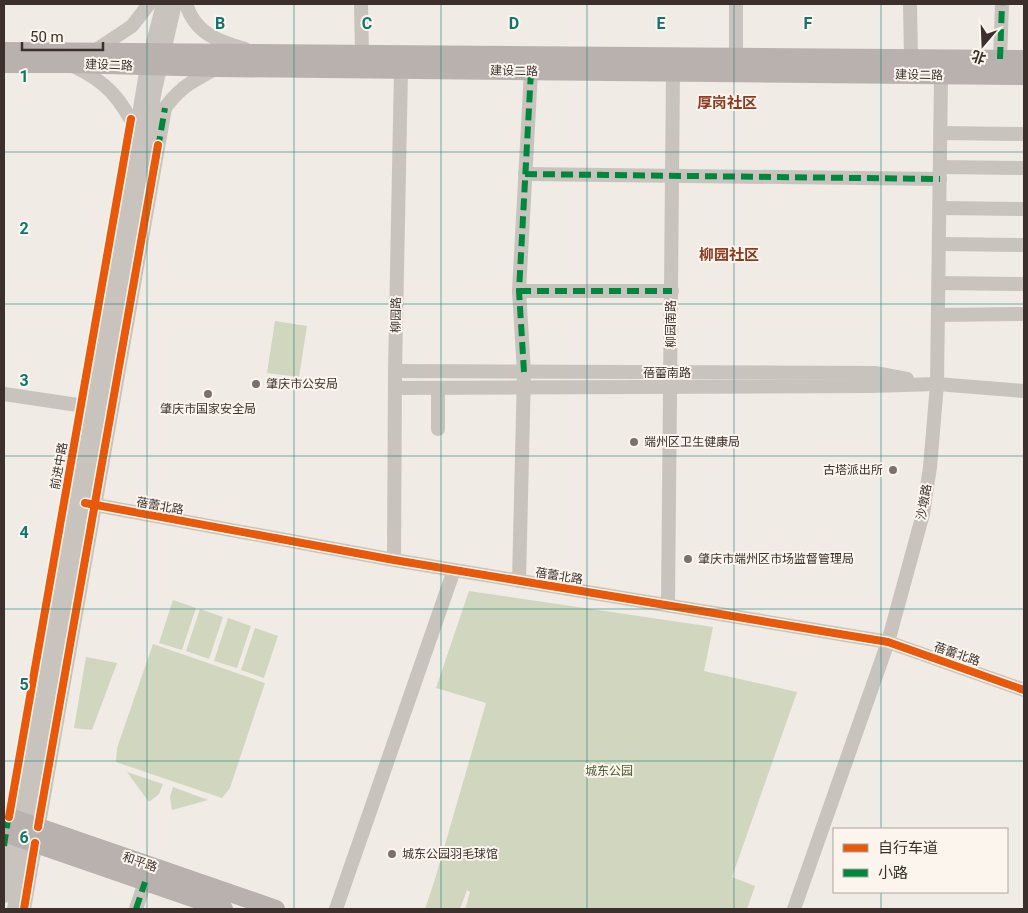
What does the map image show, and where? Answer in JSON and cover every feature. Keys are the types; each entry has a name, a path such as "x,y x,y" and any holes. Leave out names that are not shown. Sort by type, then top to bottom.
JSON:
{"main road":[{"name":"建设二路","path":"4,51 93,52 217,68 1024,76"},
{"name":"建设二路","path":"4,64 69,64 260,53 1024,59"},
{"name":"和平路","path":"17,831 145,882 224,909"},
{"name":"和平路","path":"17,831 276,909"}],"street":[{"path":"93,52 132,26 149,4"},
{"path":"156,59 163,4"},
{"path":"156,59 175,4"},
{"path":"186,4 195,24 208,35 227,44 260,53"},
{"path":"361,4 362,54"},
{"path":"736,4 736,57"},
{"path":"910,4 911,58"},
{"path":"1000,59 1002,4"},
{"name":"前进中路","path":"17,831 139,127 156,59"},
{"path":"69,64 90,74 103,83 122,103 139,127 158,145"},
{"path":"139,127 165,108 179,90 217,68"},
{"name":"柳园路","path":"394,560 395,371 401,70"},
{"path":"519,581 524,372 519,291 531,71"},
{"name":"柳园南路","path":"668,605 673,73"},
{"name":"沙墩路","path":"794,909 888,642 923,514 930,466 937,384 941,76"},
{"path":"4,896 90,504 165,108"},
{"name":"前进中路","path":"91,407 126,149 139,127"},
{"path":"941,133 1024,134"},
{"path":"526,174 672,176 940,173 1024,168"},
{"path":"940,208 1024,209"},
{"path":"940,244 1024,245"},
{"path":"939,283 1024,284"},
{"path":"519,291 672,291"},
{"path":"939,315 1024,314"},
{"name":"蓓蕾南路","path":"395,371 524,372 671,380"},
{"name":"蓓蕾南路","path":"395,388 524,387 875,373 937,384 1024,391"},
{"path":"438,388 438,429"},
{"path":"4,394 91,407 90,504"},
{"name":"蓓蕾北路","path":"90,504 394,560 888,642 1024,690"},
{"path":"336,909 454,570"},
{"path":"14,909 17,831"},
{"path":"17,831 24,909"},
{"path":"136,909 145,882"}],"green space":[{"path":"275,321 307,326 299,377 267,373"},
{"name":"城东公园","path":"469,591 713,627 704,671 797,692 732,877 755,886 747,909 465,909 470,892 467,890 460,909 425,909 486,703 436,688"},
{"path":"173,600 196,608 182,650 159,643"},
{"path":"200,609 223,617 209,659 186,651"},
{"path":"228,618 251,626 237,668 214,661"},
{"path":"255,628 278,636 264,678 241,670"},
{"path":"153,644 265,683 230,788 222,798 116,762 117,748"},
{"path":"86,657 117,663 92,730 74,728"},
{"path":"127,772 163,784 159,794 149,802"},
{"path":"173,787 208,800 172,810 170,797"}],"marked path":[{"path":"1000,59 1002,4"},
{"path":"524,372 519,291 531,71"},
{"path":"158,148 165,108"},
{"path":"525,174 940,179"},
{"path":"519,291 672,291"},
{"path":"4,846 9,813"},
{"path":"136,909 145,882"}],"cycle path":[{"path":"9,817 131,119"},
{"path":"38,827 158,145"},
{"path":"85,503 394,560 888,642 1024,690"},
{"path":"24,909 35,843"}],"place":[{"name":"肇庆市公安局","path":"256,384"},
{"name":"肇庆市国家安全局","path":"208,394"},
{"name":"端州区卫生健康局","path":"634,442"},
{"name":"古塔派出所","path":"893,470"},
{"name":"肇庆市端州区市场监督管理局","path":"688,559"},
{"name":"城东公园羽毛球馆","path":"392,854"}],"district":[{"name":"厚岗社区","path":"727,103"},
{"name":"柳园社区","path":"729,255"}]}
